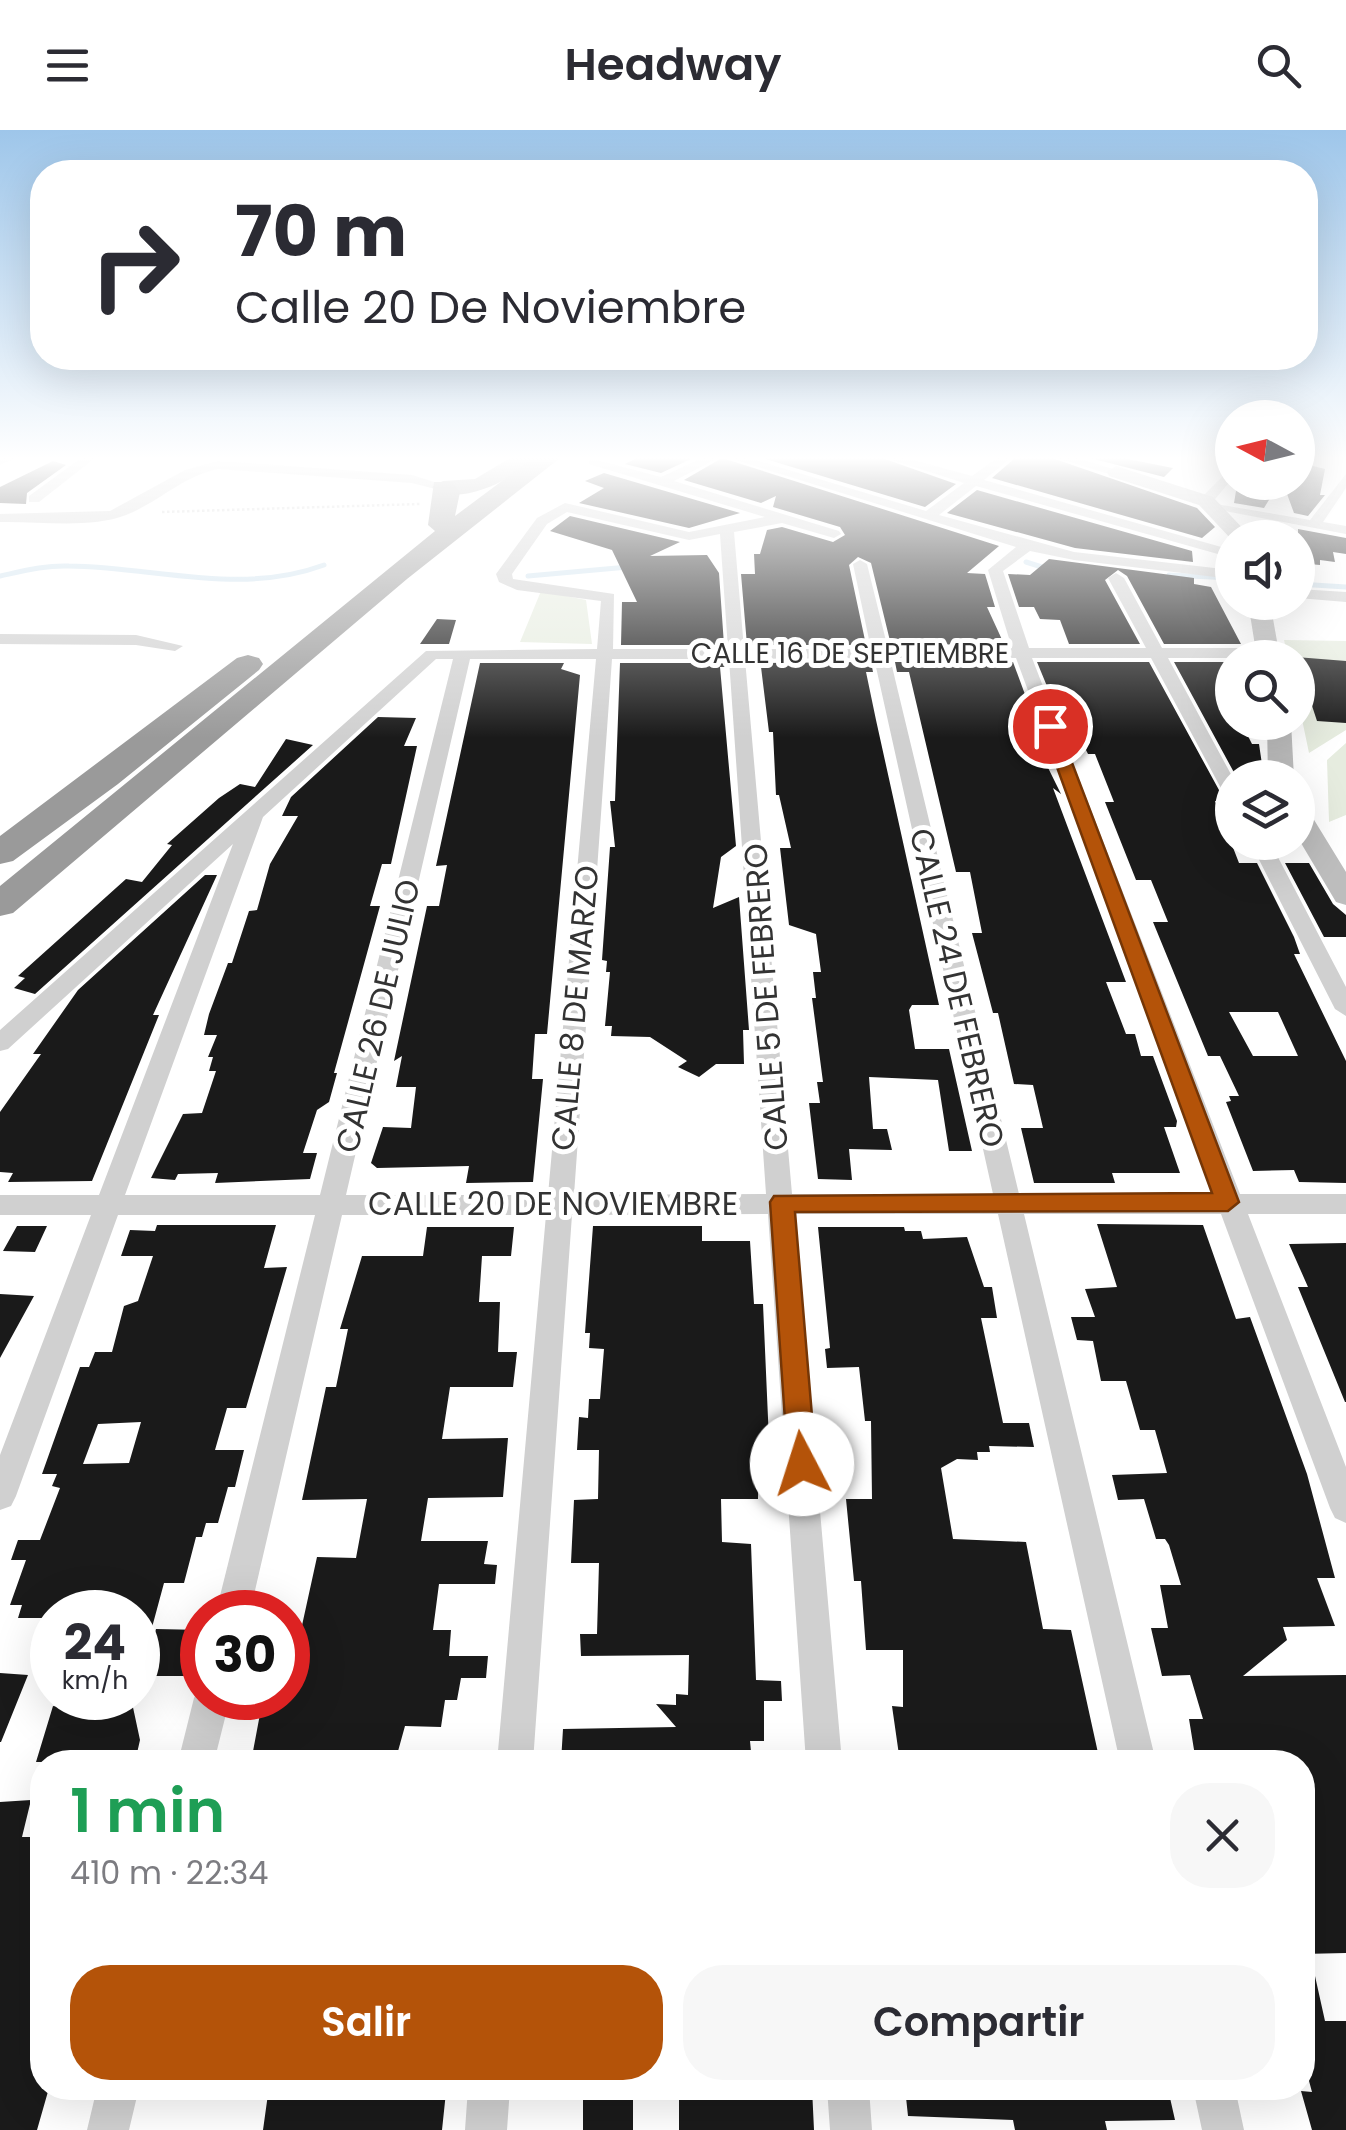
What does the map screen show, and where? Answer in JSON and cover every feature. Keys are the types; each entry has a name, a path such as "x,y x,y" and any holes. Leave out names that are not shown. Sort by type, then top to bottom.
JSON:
{"highway":[{"path":"0,940 318,673 405,551"},
{"path":"0,881 415,551"},
{"path":"0,853 106,777 321,607 390,569"},
{"path":"0,905 390,569"}],"main road":[{"path":"1315,844 1346,896"}],"street":[{"name":"CALLE 8 DE MARZO","path":"516,1750 607,594 507,582 504,574 521,551"},
{"name":"CALLE 5 DE FEBRERO","path":"729,551 823,1750"},
{"path":"1020,551 995,570 1022,653 1346,1508"},
{"path":"1052,551 1215,572"},
{"name":"CALLE 24 DE FEBRERO","path":"860,564 1135,1750"},
{"path":"1116,578 1215,760"},
{"path":"1315,579 1346,582"},
{"path":"1315,595 1346,597"},
{"path":"0,639 136,640 175,646"},
{"name":"CALLE 26 DE JULIO","path":"238,1590 463,653"},
{"name":"CALLE 16 DE SEPTIEMBRE","path":"256,811 432,654 1215,654"},
{"path":"0,1042 256,811"},
{"path":"0,1496 256,811"},
{"path":"1269,860 1346,1009"},
{"name":"CALLE 20 DE NOVIEMBRE","path":"0,1206 1346,1204"},
{"path":"199,1750 206,1720"},
{"path":"108,2130 115,2100"},
{"path":"486,2130 488,2100"},
{"path":"849,2100 852,2130"},
{"path":"1217,2100 1224,2130"}],"shaded area":[{"path":"541,591 586,600 592,644 520,642"},
{"path":"1315,640 1346,641 1346,730 1309,753 1306,740 1315,740"},
{"path":"1346,743 1346,815 1329,822 1327,760"}],"building":[{"path":"613,551 660,551 650,556 707,555 719,573 724,645 621,645 622,602 637,602"},
{"path":"993,551 967,573 985,574 995,607 987,607 1004,644 891,645 871,563 858,557 849,565 866,645 747,645 741,574 755,574 754,554"},
{"path":"1103,551 1192,551 1193,562"},
{"path":"1315,551 1346,551 1333,552 1335,562 1320,560 1320,565 1315,565"},
{"path":"1049,559 1194,578 1194,584 1211,587 1215,595 1215,620 1228,620 1239,640 1164,644 1127,576 1118,570 1105,580 1140,644 1069,644 1060,620 1040,619 1034,607 1019,607 1008,574 1030,575"},
{"path":"437,619 456,620 449,644 420,644"},
{"path":"1315,659 1346,661 1346,723 1317,721"},
{"path":"871,662 873,672 866,672 939,1005 912,1005 909,1010 915,1049 949,1049 972,1151 949,1151 938,1080 869,1077 873,1129 887,1129 892,1150 849,1149 852,1180 818,1179 809,1103 820,1103 817,1082 823,1082 812,998 816,998 813,972 821,972 816,934 789,925 780,848 791,848 776,795 773,732 769,732 761,667 749,667 749,663"},
{"path":"895,662 1013,662 1030,708 1018,707 1061,794 1053,788 1126,982 1106,982 1126,1034 1135,1034 1141,1056 1153,1056 1177,1121 1176,1127 1164,1127 1180,1173 1112,1173 1115,1183 1034,1183 1021,1128 1043,1128 1033,1085 1014,1084 998,1013 993,1013 972,933 982,933 970,872 956,872 909,672 897,672"},
{"path":"1037,662 1149,662 1215,783 1215,860 1257,863 1294,937 1300,954 1294,954 1346,1061 1346,1183 1299,1182 1294,1170 1253,1171 1226,1102 1231,1101 1229,1096 1239,1096 1220,1056 1208,1056 1153,922 1168,922 1151,880 1136,880 1105,802 1114,802 1095,754 1088,754 1065,708 1056,708","holes":["1229,1012 1278,1012 1298,1056 1253,1056"]},
{"path":"1174,662 1215,662 1215,737"},
{"path":"480,663 564,663 561,669 580,675 547,1034 535,1034 532,1079 543,1079 533,1182 466,1183 469,1166 377,1168 371,1163 383,1127 411,1128 416,1087 396,1087 402,1056 394,1061 427,906 439,906 447,865 436,866"},
{"path":"620,663 726,663 726,667 720,667 736,846 721,857 713,908 739,897 749,1030 743,1030 744,1064 716,1064 699,1077 678,1067 687,1061 650,1037 611,1036 612,1026 605,1026 610,972 606,972 607,961 602,960 610,847 615,847 610,801 615,801"},
{"path":"378,717 416,718 404,746 417,746 391,864 382,864 370,906 380,906 329,1102 317,1110 303,1153 317,1153 310,1179 215,1183 218,1173 178,1174 175,1180 151,1178 183,1114 202,1113 216,1071 209,1071 213,1057 208,1057 217,1035 204,1035 209,1014 249,911 257,910 270,864 298,816 282,816 291,797"},
{"path":"286,739 313,745 35,994 14,988 25,978 18,976 126,879 142,882 172,845 167,844 219,798 240,784 255,787"},
{"path":"1216,740 1250,740 1259,744 1261,760 1227,760"},
{"path":"1285,863 1309,863 1333,904 1346,915 1346,937 1324,937"},
{"path":"205,875 217,875 153,1015 159,1015 92,1181 8,1182 13,1173 0,1172 0,1112 41,1054 33,1054 78,990"},
{"path":"1097,1224 1203,1225 1236,1319 1250,1317 1307,1474 1335,1578 1317,1578 1335,1626 1283,1627 1287,1640 1243,1676 1346,1675 1346,1953 1315,1954 1315,1750 1194,1750 1189,1719 1203,1719 1190,1675 1162,1676 1151,1628 1168,1628 1160,1585 1181,1585 1169,1545 1165,1539 1156,1539 1144,1499 1118,1500 1112,1475 1167,1473 1155,1430 1140,1430 1126,1381 1101,1381 1093,1341 1077,1340 1071,1317 1095,1317 1085,1289 1117,1287"},
{"path":"157,1225 276,1225 264,1268 287,1267 246,1408 227,1408 215,1450 244,1450 235,1487 228,1487 218,1523 206,1523 202,1537 196,1537 184,1583 164,1583 160,1598 160,1590 30,1590 30,1618 18,1618 22,1605 10,1605 26,1560 11,1560 18,1540 40,1540 60,1488 52,1486 57,1474 42,1474 80,1367 89,1367 95,1352 112,1352 124,1306 138,1301 153,1256 121,1256 130,1230 155,1231","holes":["141,1422 129,1463 83,1464 98,1424"]},
{"path":"17,1226 47,1226 35,1252 3,1251"},
{"path":"593,1226 702,1226 702,1241 750,1241 754,1304 763,1304 769,1441 759,1440 758,1499 721,1499 722,1542 751,1544 756,1680 781,1681 782,1701 764,1701 764,1741 750,1741 751,1750 562,1750 563,1729 676,1727 656,1704 676,1705 676,1694 688,1695 689,1655 581,1656 580,1634 597,1634 599,1563 571,1563 574,1500 598,1499 599,1450 577,1450 579,1417 588,1418 589,1399 600,1399 604,1349 589,1348 590,1333 585,1333"},
{"path":"427,1227 514,1227 511,1256 482,1256 479,1302 500,1302 498,1352 517,1352 513,1387 450,1387 442,1439 508,1438 503,1497 428,1498 421,1541 488,1541 484,1564 497,1565 495,1584 439,1584 433,1630 451,1630 449,1656 488,1656 486,1678 461,1678 457,1700 445,1700 441,1727 405,1726 398,1750 253,1750 259,1720 310,1720 310,1590 317,1557 356,1558 367,1499 302,1500 326,1387 336,1387 348,1329 340,1329 362,1256 423,1256"},
{"path":"818,1227 904,1227 905,1231 921,1231 923,1239 967,1237 984,1287 992,1287 997,1318 981,1318 1003,1423 1029,1423 1034,1447 989,1446 990,1452 977,1452 978,1460 957,1459 941,1468 953,1539 1026,1542 1043,1629 1071,1630 1097,1750 898,1750 892,1706 903,1707 903,1650 866,1650 861,1581 854,1581 846,1499 872,1499 871,1421 865,1421 859,1367 827,1368 825,1349 830,1348"},
{"path":"1346,1243 1345,1402 1298,1287 1308,1287 1289,1244"},
{"path":"0,1294 34,1296 0,1358"},
{"path":"160,1629 180,1630 180,1676 160,1676"},
{"path":"0,1673 28,1675 1,1742 0,1742"},
{"path":"49,1720 136,1720 140,1740 138,1750 40,1750"},
{"path":"30,1800 22,1837 30,1837 30,2100 46,2100 37,2130 0,2130 0,1802"},
{"path":"1315,1976 1325,2021 1346,2021 1346,2130 1312,2130 1304,2100 1315,2100"},
{"path":"267,2100 445,2100 442,2130 263,2130"},
{"path":"583,2100 633,2100 633,2130 583,2130"},
{"path":"679,2100 813,2100 814,2130 679,2130"},
{"path":"906,2100 1170,2100 1175,2120 1105,2121 1107,2130 1015,2130 1013,2120 908,2116"}],"waterway":[{"path":"1026,562 1045,568"},
{"path":"0,576 69,566 198,578 261,578 324,565"},
{"path":"528,576 628,567"},
{"path":"1169,575 1215,577"},
{"path":"1315,585 1346,587"}],"route":[{"path":"802,1464 782,1202 1228,1202 1050,726"}]}
